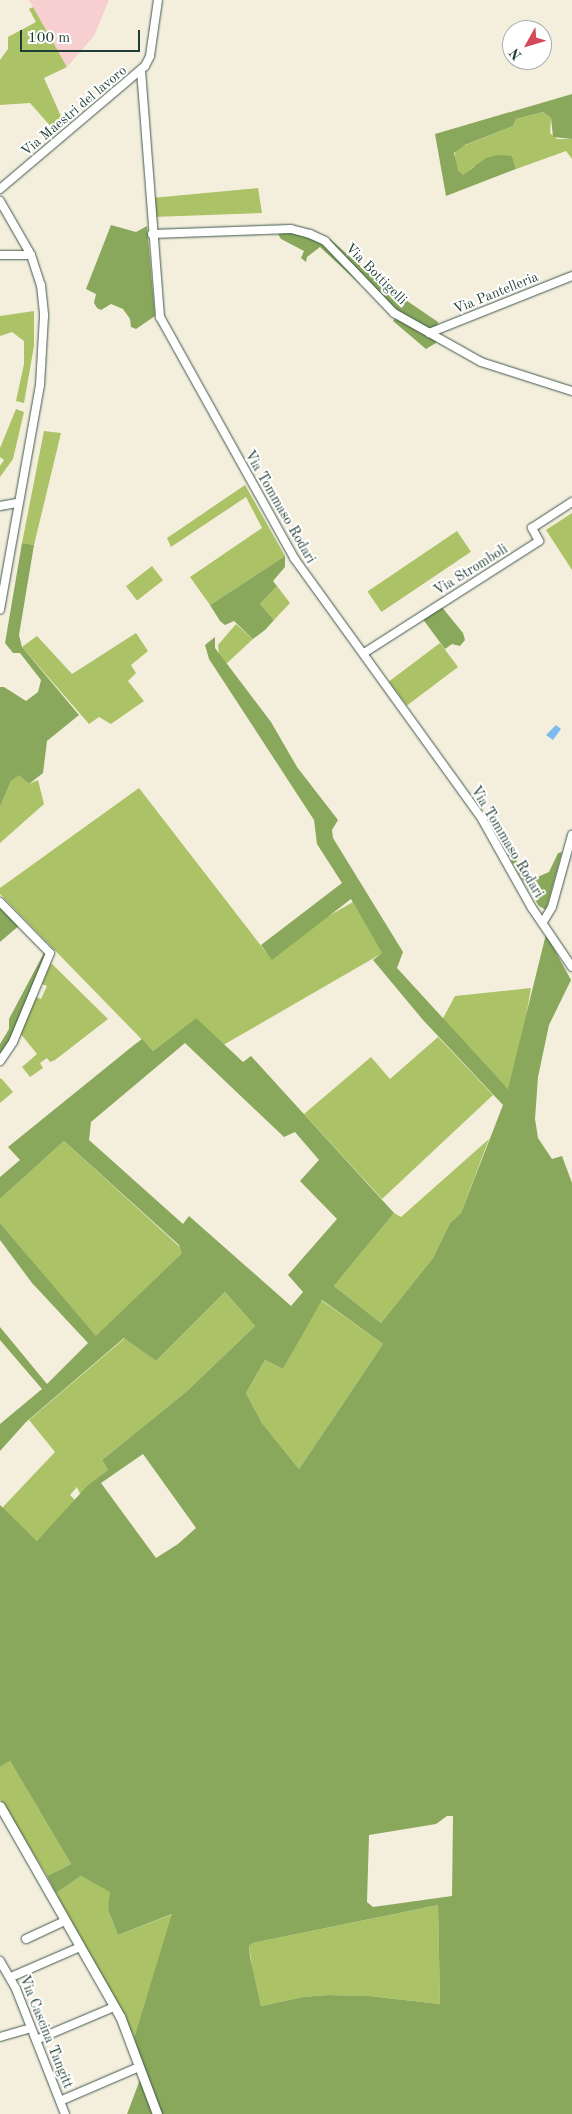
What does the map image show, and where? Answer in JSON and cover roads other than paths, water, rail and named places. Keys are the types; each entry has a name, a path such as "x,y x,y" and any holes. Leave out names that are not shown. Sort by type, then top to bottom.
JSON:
{"street":[{"name":"Via Tommaso Rodari","path":"158,0 150,56 141,70 152,234 160,317 294,558 482,819 572,967"},
{"name":"Via Maestri del lavoro","path":"0,189 141,70"},
{"path":"0,200 32,255 41,285 43,352 40,385 16,503 0,609"},
{"name":"Via Bottigelli","path":"152,234 291,229 310,234 325,241 394,313 481,362 572,392"},
{"path":"0,255 32,255"},
{"name":"Via Pantelleria","path":"429,333 572,276"},
{"path":"564,388 572,385"},
{"name":"Via Stromboli","path":"364,653 539,541 532,528 572,502"},
{"path":"0,506 16,503"},
{"path":"543,922 552,907 572,835"},
{"path":"0,902 50,953 13,1042 0,1061"},
{"path":"0,1806 114,2007 157,2114"},
{"path":"26,1939 65,1921"},
{"path":"10,1976 80,1947"},
{"name":"Via Cascina Tangitt","path":"0,1961 10,1976 65,2114"},
{"path":"36,2040 114,2007"},
{"path":"0,2037 31,2028"},
{"path":"60,2101 139,2067"}],"water":[{"path":"556,725 561,729 553,740 546,735"}]}
